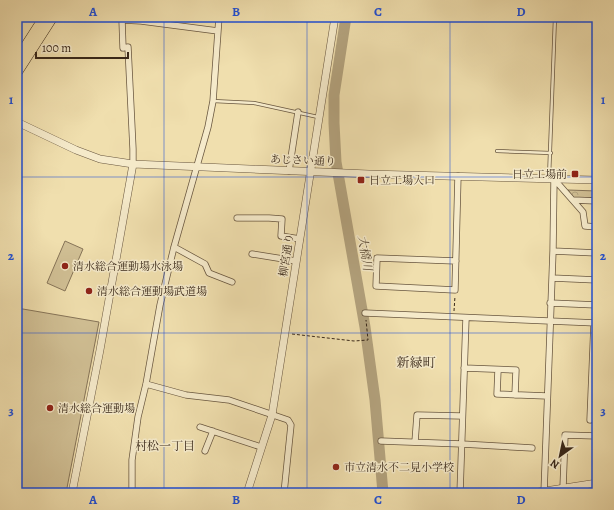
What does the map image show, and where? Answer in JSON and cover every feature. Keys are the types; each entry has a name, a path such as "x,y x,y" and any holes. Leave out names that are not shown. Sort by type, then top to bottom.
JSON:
{"highway":[{"path":"17,59 44,17"},
{"path":"17,74 53,17"}],"street":[{"path":"132,493 132,460 138,417 146,384 160,305 174,247 208,127 213,101 219,17"},
{"name":"柳宮通り","path":"247,493 272,415 335,17"},
{"path":"72,493 133,164 134,149 128,47 123,48 122,20 218,31"},
{"path":"289,170 298,112"},
{"name":"あじさい通り","path":"17,122 76,150 100,159 133,164 310,172 597,180"},
{"path":"456,261 377,258 376,286 455,290 456,261 458,176"},
{"path":"552,179 583,212 585,226 597,227"},
{"path":"544,492 553,251 552,179"},
{"path":"573,200 597,201"},
{"path":"237,218 264,217 282,219 281,236 300,239"},
{"path":"174,247 205,264 210,273 232,282"},
{"path":"553,251 597,253"},
{"path":"252,254 296,262"},
{"path":"552,278 597,280"},
{"path":"550,303 597,305"},
{"path":"365,313 595,323 590,420"},
{"path":"460,493 466,318"},
{"path":"464,368 516,370 515,395"},
{"path":"498,370 497,394 547,396"},
{"path":"146,384 186,395 229,400 288,420 291,425 284,493"},
{"path":"415,442 417,415 462,416"},
{"path":"200,427 261,447"},
{"path":"205,451 213,431"},
{"path":"563,488 565,435 597,436"},
{"path":"381,441 532,448"},
{"path":"532,493 597,483"}],"lane":[{"path":"552,179 551,153 555,17"},
{"path":"213,101 254,103 319,118"},
{"path":"497,151 551,153"}],"path":[{"path":"454,317 455,290"},
{"path":"285,333 354,341 368,340 365,313"}],"green space":[{"path":"568,190 597,191 597,198 573,198"},
{"name":"清水総合運動場水泳場","path":"65,241 83,249 65,291 47,283"},
{"name":"清水総合運動場","path":"17,308 99,322 66,493 17,493"}],"waterway":[{"name":"大橋川","path":"346,17 334,95 336,162 365,327 375,400 383,493"}],"place":[{"name":"日立工場前","path":"575,174"},
{"name":"日立工場入口","path":"361,180"},
{"name":"清水総合運動場水泳場","path":"65,266"},
{"name":"清水総合運動場武道場","path":"89,291"},
{"name":"清水総合運動場","path":"50,408"},
{"name":"市立清水不二見小学校","path":"336,467"}],"district":[{"name":"新緑町","path":"416,362"},
{"name":"村松一丁目","path":"165,446"}]}
